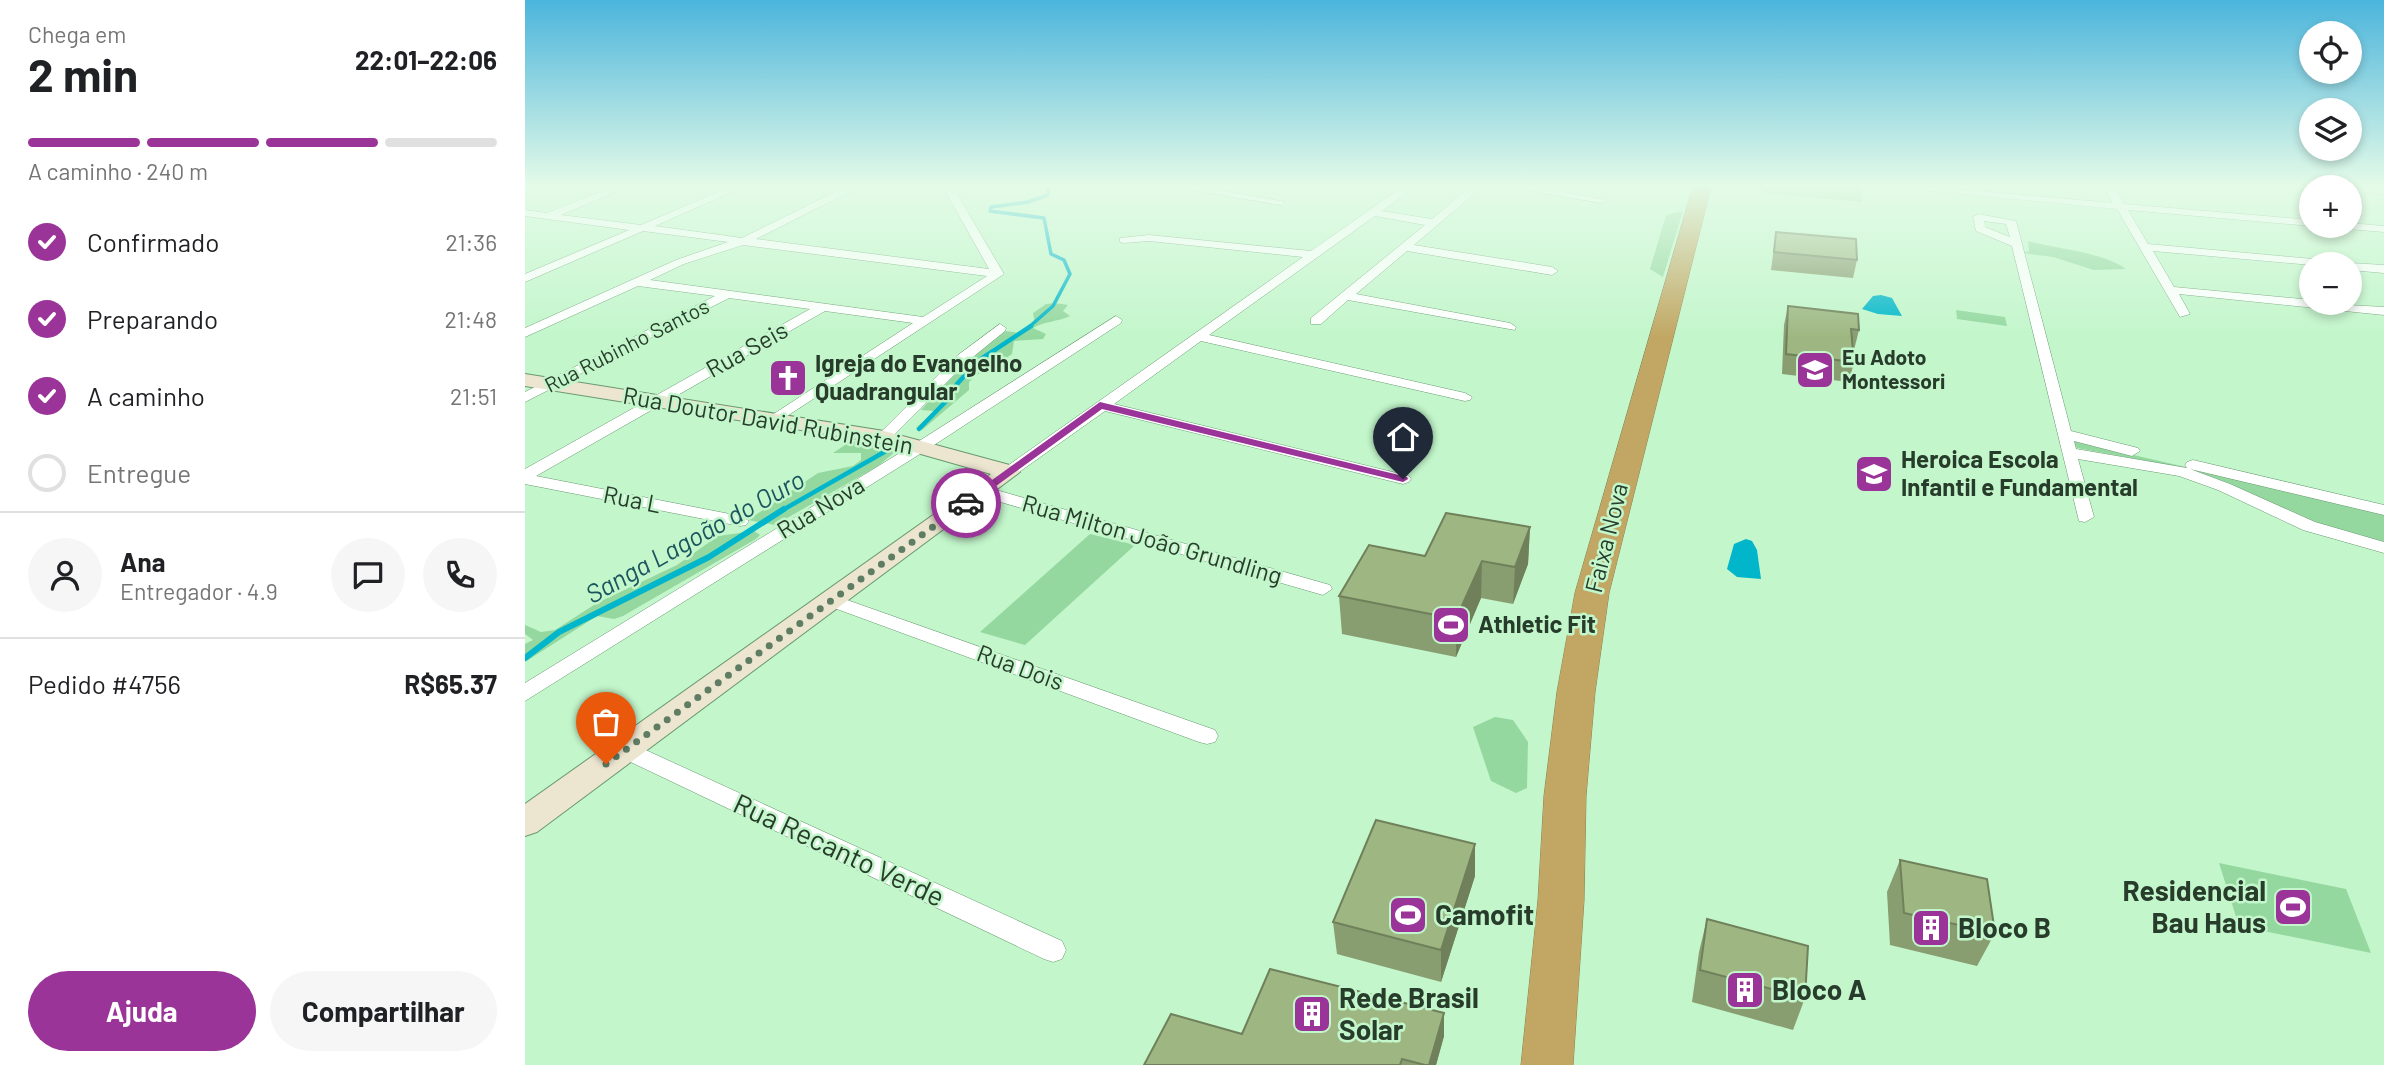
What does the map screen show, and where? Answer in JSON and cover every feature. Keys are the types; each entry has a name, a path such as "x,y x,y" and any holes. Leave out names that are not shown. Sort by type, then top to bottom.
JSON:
{"highway":[{"name":"Faixa Nova","path":"1547,1065 1561,900 1565,796 1576,692 1592,593 1687,237"}],"street":[{"path":"525,278 624,237"},
{"path":"718,237 998,274"},
{"path":"525,333 680,262 753,237"},
{"path":"977,237 998,274"},
{"path":"525,822 1100,405 1341,237"},
{"path":"1316,321 1418,237"},
{"path":"2138,237 2184,314"},
{"path":"1124,240 1149,238 1315,255"},
{"path":"2017,244 2085,517"},
{"path":"1405,247 1552,271"},
{"path":"2144,247 2299,261"},
{"path":"525,265 547,269"},
{"path":"2362,267 2384,269"},
{"path":"773,419 998,274"},
{"path":"636,282 926,321"},
{"path":"2170,290 2384,311"},
{"name":"Rua Rubinho Santos","path":"525,398 728,294"},
{"path":"1345,296 1510,327"},
{"name":"Rua Seis","path":"525,478 823,307"},
{"name":"Rua Nova","path":"525,693 922,446 1116,320"},
{"path":"884,436 963,358 1000,328"},
{"path":"1199,337 1465,397"},
{"name":"Rua Doutor David Rubinstein","path":"525,380 884,436 1009,471"},
{"path":"1100,405 1403,479"},
{"path":"2064,434 2384,510"},
{"path":"2068,452 2183,472 2224,487 2309,526 2384,548"},
{"name":"Rua L","path":"525,478 740,521"},
{"name":"Rua Milton João Grundling","path":"982,492 1323,589"},
{"name":"Rua Dois","path":"833,601 1207,736"},
{"name":"Rua Recanto Verde","path":"626,750 1053,950"}],"green space":[{"path":"1660,237 1675,237 1663,277 1650,269"},
{"path":"2028,241 2092,255 2126,269 2094,270 2053,257 2023,253 2029,251"},
{"path":"1046,304 1068,305 1063,311 1070,316 1033,328 1046,334 1043,339 1014,341 1012,354 969,382 969,390 922,430 916,428 934,411 921,410 961,364 1005,331 1020,333 1035,324 1033,313"},
{"path":"1956,310 2005,317 2007,326 1957,319"},
{"path":"851,441 896,451 878,466 775,525 748,520 818,473 853,466 861,460 861,453 833,453"},
{"path":"2073,441 2384,513 2384,544 2341,533 2179,467 2077,448"},
{"path":"754,531 760,535 756,539 623,616 614,619 597,616 525,662 525,644 533,640 525,634 525,625 541,632 555,630 597,603 677,565 718,536"},
{"path":"1090,534 1135,545 1025,645 980,632"},
{"path":"1495,717 1513,720 1528,742 1527,788 1516,793 1491,781 1473,727"},
{"name":"Residencial Bau Haus","path":"2219,863 2346,889 2371,953 2239,926"}],"water":[{"path":"1873,296 1892,298 1902,316 1878,314 1862,309"},
{"path":"1746,539 1752,541 1757,550 1761,579 1737,577 1727,569 1734,544"}],"building":[{"path":"1776,237 1856,239 1857,260 1774,252"},
{"path":"1788,306 1858,314 1859,330 1851,329 1854,362 1786,354"},
{"path":"1446,513 1530,527 1515,567 1482,561 1456,619 1339,596 1369,545 1425,556"},
{"name":"Camofit","path":"1376,820 1475,844 1441,950 1333,922"},
{"path":"1900,860 1987,879 1995,933 1904,913"},
{"path":"1707,919 1808,946 1805,998 1700,970"},
{"path":"1270,969 1444,1013 1429,1065 1402,1059 1400,1065 1144,1065 1171,1014 1242,1034"}],"waterway":[{"name":"Sanga Lagoão do Ouro","path":"1028,328 1053,306 1070,274 1064,260 1051,254 1048,237"},
{"name":"Sanga Lagoão do Ouro","path":"919,429 953,394 957,384 978,361 1028,328"},
{"name":"Sanga Lagoão do Ouro","path":"781,511 886,451"},
{"name":"Sanga Lagoão do Ouro","path":"525,658 559,632 709,557 784,509"}],"way so far":[{"path":"606,764 966,503"}],"place":[{"name":"Eu Adoto Montessori","path":"1815,370"},
{"name":"Igreja do Evangelho Quadrangular","path":"788,378"},
{"name":"Heroica Escola Infantil e Fundamental","path":"1874,474"},
{"name":"Athletic Fit","path":"1451,625"},
{"name":"Residencial Bau Haus","path":"2293,907"},
{"name":"Camofit","path":"1408,915"},
{"name":"Bloco B","path":"1931,928"},
{"name":"Bloco A","path":"1745,990"},
{"name":"Rede Brasil Solar","path":"1312,1014"}],"route":[{"path":"966,503 1100,405 1403,479"}]}
